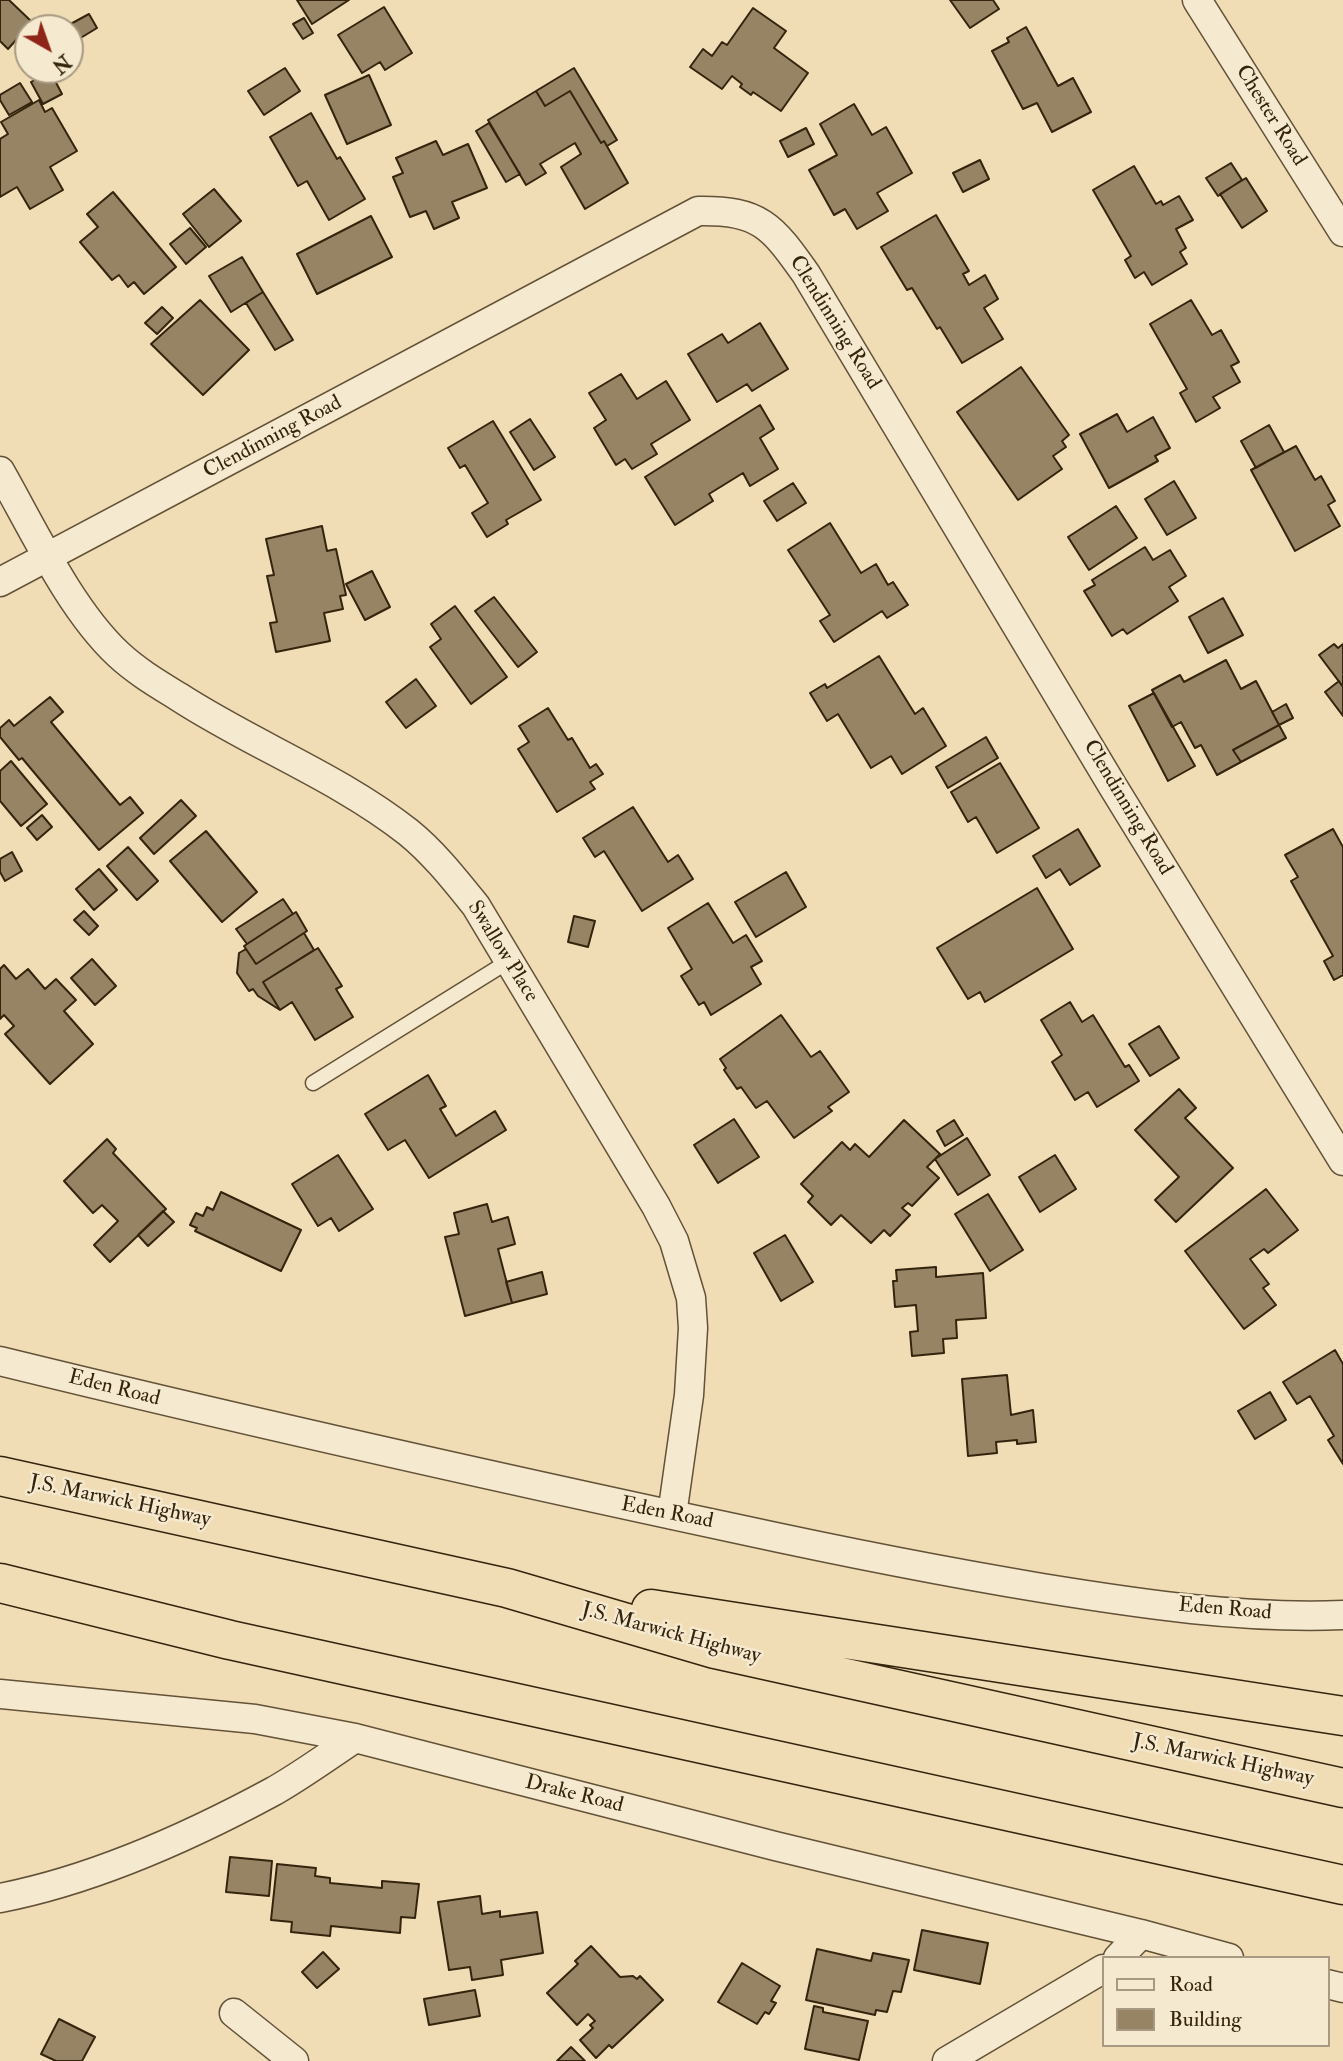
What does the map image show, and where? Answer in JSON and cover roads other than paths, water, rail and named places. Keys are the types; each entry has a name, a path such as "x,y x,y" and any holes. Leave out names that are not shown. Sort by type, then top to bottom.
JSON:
{"highway":[{"name":"J.S. Marwick Highway","path":"0,1476 507,1588 715,1649 1343,1787"},
{"path":"0,1583 230,1640 1343,1885"},
{"path":"507,1588 1343,1716"},
{"path":"0,1611 230,1640"}],"street":[{"name":"Chester Road","path":"1197,0 1343,232"},
{"name":"Clendinning Road","path":"0,583 698,211 729,211 754,218 782,239 806,274 1091,749 1343,1161"},
{"name":"Swallow Place","path":"0,471 75,602 100,635 120,655 155,682 210,717 351,794 408,832 446,869 476,906 656,1206 674,1241 691,1298 694,1328 690,1395 672,1515"},
{"name":"Eden Road","path":"0,1361 625,1506 886,1561 1132,1603 1254,1615 1343,1615"},
{"name":"Drake Road","path":"0,1694 255,1719 355,1738 775,1846 1141,1934 1221,1956"},
{"path":"0,1898 30,1892 118,1863 208,1825 276,1790 355,1738"},
{"path":"1120,1956 1141,1934"},
{"path":"947,2061 1102,1970"},
{"path":"234,2013 294,2061"}],"lane":[{"path":"313,1083 509,961"}]}
